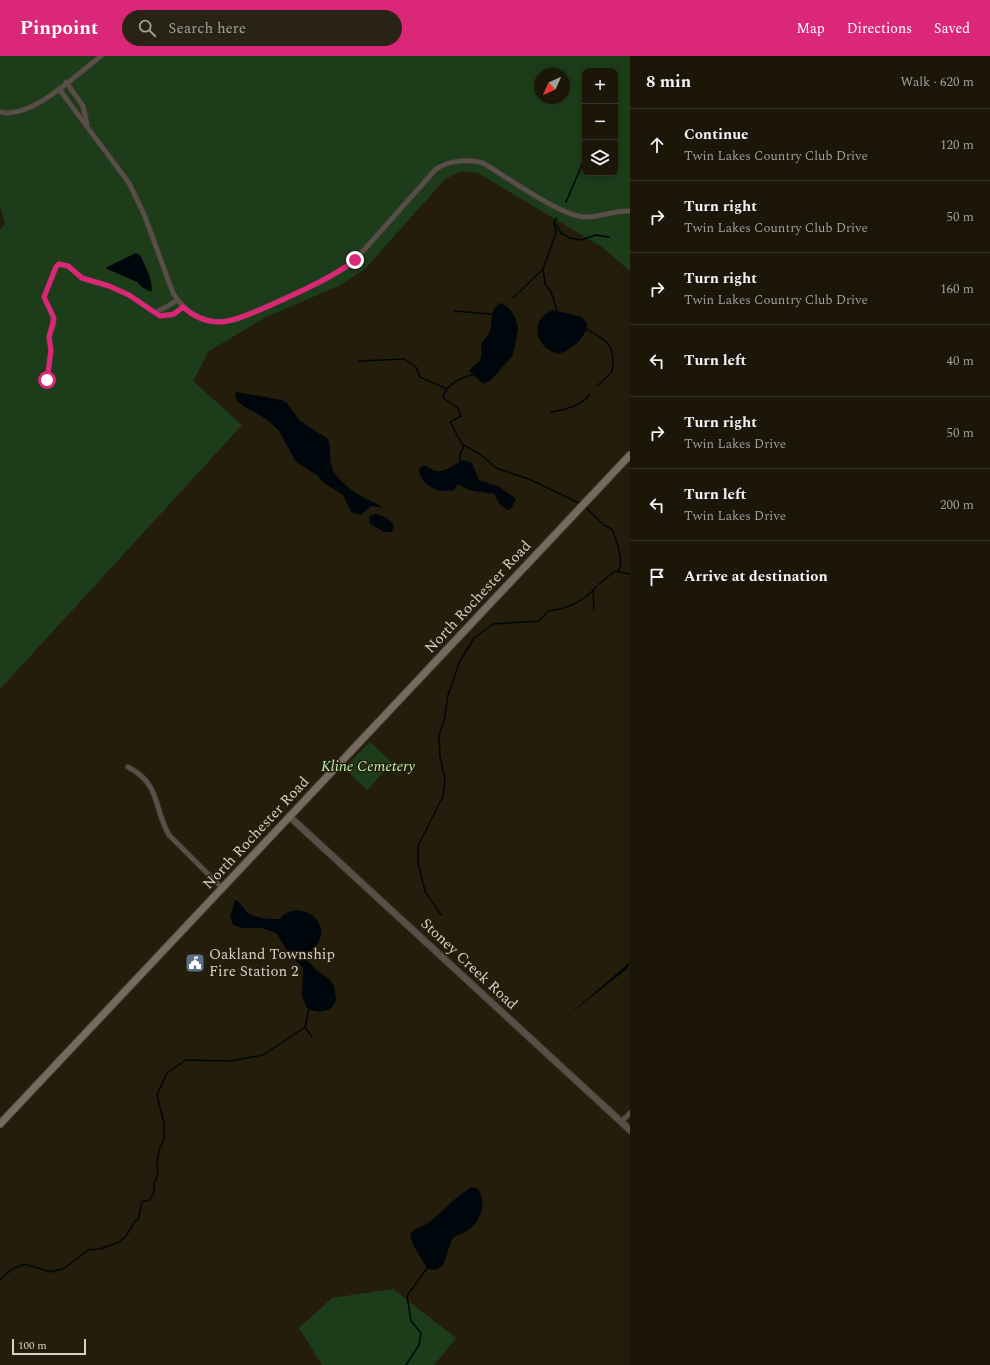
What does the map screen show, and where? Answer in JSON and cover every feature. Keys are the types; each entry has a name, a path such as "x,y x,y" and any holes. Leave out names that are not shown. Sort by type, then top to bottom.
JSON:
{"main road":[{"name":"North Rochester Road","path":"0,1124 630,455"}],"street":[{"path":"0,112 16,113 34,106 59,89 101,56"},
{"path":"66,82 84,106 87,126"},
{"path":"59,89 124,174 136,195 177,300 183,307 199,318 214,322 228,322 331,277 355,260 436,169 448,163 472,161 483,163 557,209 578,216 592,217 630,211"},
{"path":"47,380 51,350 49,337 54,318 44,297 56,267 59,264 68,266 82,278 118,290 156,312 160,316 174,314 183,307"},
{"path":"156,312 177,300"},
{"path":"128,767 139,773 149,783 155,793 163,824 169,835 222,888"},
{"name":"Stoney Creek Road","path":"290,817 630,1130"},
{"path":"622,1122 630,1113"}],"green space":[{"path":"0,56 630,56 630,271 602,247 478,173 462,171 445,179 365,269 341,285 266,317 209,351 193,381 242,425 0,689 0,229 5,224 0,206"},
{"name":"Kline Cemetery","path":"370,742 392,763 367,790 344,768"},
{"path":"393,1289 456,1338 434,1365 322,1365 299,1328 332,1298"}],"shaded area":[{"path":"136,253 140,255 152,284 151,292 137,282 105,268"},
{"path":"502,303 510,309 516,319 518,329 513,355 491,380 483,384 469,371 481,358 481,344 490,331 493,311"},
{"path":"553,310 582,317 587,323 584,334 577,343 568,350 558,354 550,351 544,346 538,333 540,320 545,314"},
{"path":"236,392 282,400 287,403 300,421 328,439 333,470 339,479 357,493 382,508 371,506 361,515 351,512 343,495 324,483 317,475 296,462 279,431 269,421 237,401 235,394"},
{"path":"463,460 472,463 479,480 500,487 516,499 511,509 508,510 500,505 494,494 469,490 458,484 453,491 439,491 427,484 421,477 419,469 422,466 443,471"},
{"path":"376,514 387,518 394,525 392,532 384,532 370,524 369,516"},
{"path":"235,900 240,903 249,914 257,917 280,919 290,911 297,910 304,911 315,918 319,923 321,935 308,961 315,969 329,979 334,986 336,999 335,1004 329,1010 315,1011 307,1008 302,996 303,968 289,953 276,933 262,928 241,928 233,925 230,917"},
{"path":"630,962 628,968 542,1038"},
{"path":"472,1187 478,1189 481,1195 482,1207 478,1219 475,1224 464,1233 454,1237 443,1265 434,1270 427,1268 413,1245 410,1234 414,1230 434,1219 460,1195"}],"waterway":[{"path":"566,202 582,165"},
{"path":"556,218 554,222 556,233 543,269 545,284 551,292 557,310"},
{"path":"555,223 561,233 570,238 581,240 596,235 609,237"},
{"path":"513,298 543,269"},
{"path":"454,311 492,314"},
{"path":"586,329 605,341 612,350 612,372 597,386"},
{"path":"359,361 404,359 416,367 420,377 447,389"},
{"path":"472,375 455,382 448,388 443,396 458,408 461,416 450,422 462,444 480,454 496,468 531,480 579,503"},
{"path":"551,412 578,404 590,394"},
{"path":"460,461 460,454 464,446"},
{"path":"586,508 604,525 612,529 618,545 621,562 618,571"},
{"path":"599,584 615,571 630,574"},
{"path":"441,915 425,891 418,863 418,846 443,796 445,780 440,756 439,736 444,721 448,695 460,661 474,638 493,624 539,621 548,611 562,608 581,600 597,586"},
{"path":"593,590 594,609"},
{"path":"0,1280 12,1269 24,1264 51,1272 65,1268 88,1250 100,1249 119,1242 126,1236 135,1221 138,1220 142,1202 150,1200 154,1192 154,1183 158,1175 157,1164 159,1150 164,1139 164,1123 157,1095 167,1073 186,1060 231,1061 263,1055 305,1027 309,1009"},
{"path":"305,1027 312,1037"},
{"path":"406,1365 419,1345 421,1333 411,1321 407,1296 427,1268"}],"place":[{"name":"Oakland Township Fire Station 2","path":"195,963"}],"route":[{"path":"47,380 51,350 49,337 54,324 54,318 44,297 56,267 60,263 68,266 79,277 109,286 129,295 160,316 172,315 183,307 199,318 214,322 228,322 323,281 355,260"}]}
